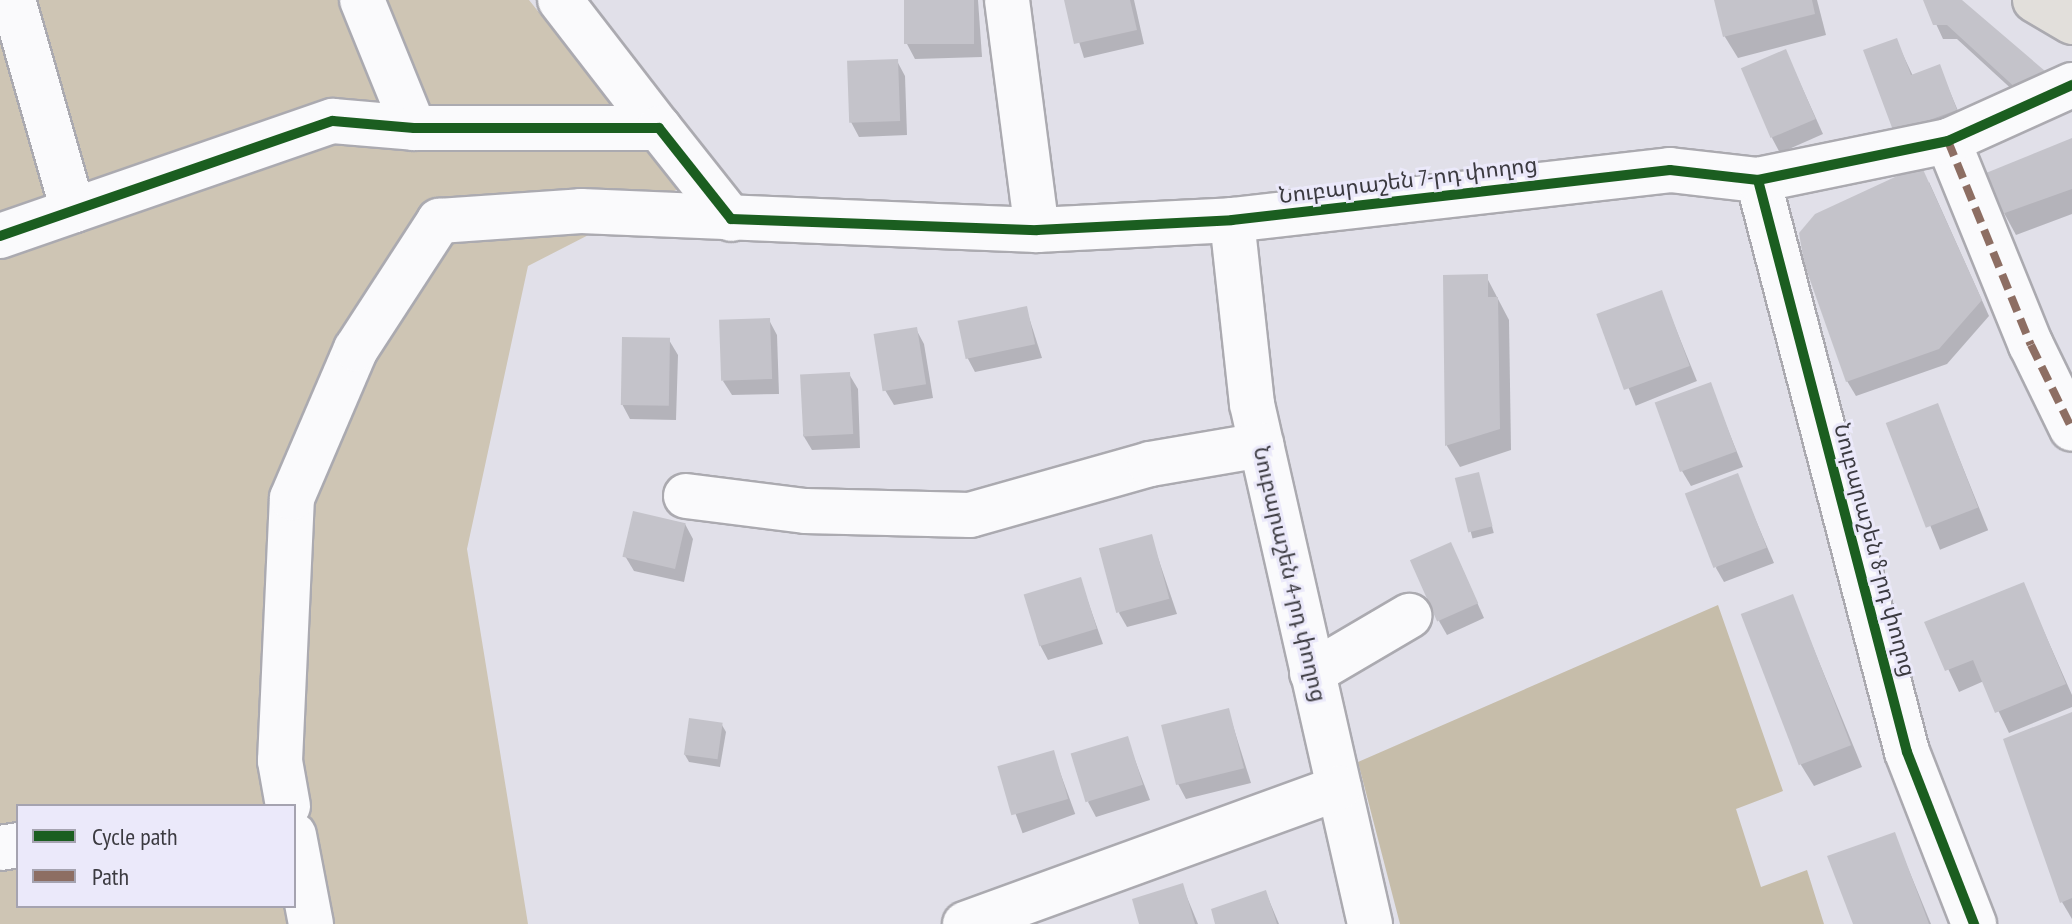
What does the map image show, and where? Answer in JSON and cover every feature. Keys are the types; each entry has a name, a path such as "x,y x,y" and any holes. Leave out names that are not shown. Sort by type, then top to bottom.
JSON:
{"main road":[{"path":"2035,0 2072,22"}],"street":[{"path":"13,0 73,211"},
{"path":"362,0 414,128"},
{"path":"560,0 731,219"},
{"path":"1007,0 1037,230"},
{"name":"Նուբարաշեն 7-րդ փողոց","path":"288,804 280,761 292,498 356,349 439,221 581,211 1037,230 1232,220 1670,170 1758,180 1948,141 2072,85"},
{"path":"0,236 333,121 414,128 659,128"},
{"path":"1948,141 2031,345 2072,429"},
{"name":"Նուբարաշեն 8-րդ փողոց","path":"1758,180 1907,752 1974,924"},
{"name":"Նուբարաշեն 4-րդ փողոց","path":"1232,220 1261,445 1370,924"},
{"path":"686,496 805,511 970,515 1150,464 1261,445"},
{"path":"1312,673 1409,616"},
{"path":"965,924 1339,788"},
{"path":"296,845 311,924"}],"shaded area":[{"path":"0,0 529,0 680,188 528,266 467,549 528,924 0,924"},
{"path":"1718,605 1783,791 1736,809 1761,887 1807,870 1824,924 1400,924 1358,762"}],"building":[{"path":"904,0 974,0 974,44 904,44"},
{"path":"1064,0 1130,0 1137,30 1074,44"},
{"path":"1714,0 1812,0 1815,14 1723,37"},
{"path":"1923,0 1962,0 2045,71 2019,91 1947,25 1933,25"},
{"path":"1897,38 1911,75 1940,64 1957,110 1894,133 1863,50"},
{"path":"1786,49 1816,119 1771,138 1741,68"},
{"path":"898,59 900,121 849,123 847,61"},
{"path":"2072,138 2072,189 2002,214 1986,173"},
{"path":"1921,165 1982,300 1939,349 1846,382 1804,263 1799,233 1815,214"},
{"path":"1488,274 1488,297 1498,297 1500,429 1445,446 1443,275"},
{"path":"1662,290 1690,366 1624,390 1596,314"},
{"path":"1027,306 1035,344 966,359 958,321"},
{"path":"770,318 772,379 721,381 719,320"},
{"path":"917,327 926,384 883,391 874,334"},
{"path":"622,337 670,338 669,406 621,405"},
{"path":"850,372 853,434 803,437 800,375"},
{"path":"1711,382 1736,452 1680,472 1655,403"},
{"path":"1938,403 1978,508 1926,528 1886,423"},
{"path":"1479,472 1493,526 1468,532 1455,478"},
{"path":"1738,473 1767,548 1713,568 1685,493"},
{"path":"633,511 686,523 675,569 622,557"},
{"path":"1152,534 1169,599 1116,613 1099,548"},
{"path":"1451,542 1478,603 1437,622 1410,560"},
{"path":"1081,577 1097,629 1039,646 1024,595"},
{"path":"2024,582 2066,684 1995,713 1973,660 1945,671 1924,622"},
{"path":"1793,594 1851,745 1799,765 1741,614"},
{"path":"1229,708 1244,768 1176,785 1161,725"},
{"path":"2072,712 2072,898 2060,903 2003,739"},
{"path":"689,718 723,723 718,759 684,755"},
{"path":"1128,736 1143,785 1086,802 1071,754"},
{"path":"1054,750 1068,799 1011,815 997,766"},
{"path":"1895,832 1929,924 1853,924 1827,856"},
{"path":"1183,883 1195,924 1139,924 1132,899"},
{"path":"1266,890 1277,924 1215,924 1211,909"}],"marked path":[{"path":"1948,141 2031,345 2072,429"}],"cycle path":[{"path":"0,236 333,121 414,128 659,128 731,219 1037,230 1232,220 1670,170 1758,180 1948,141 2072,85"},
{"path":"1758,180 1907,752 1974,924"}]}
